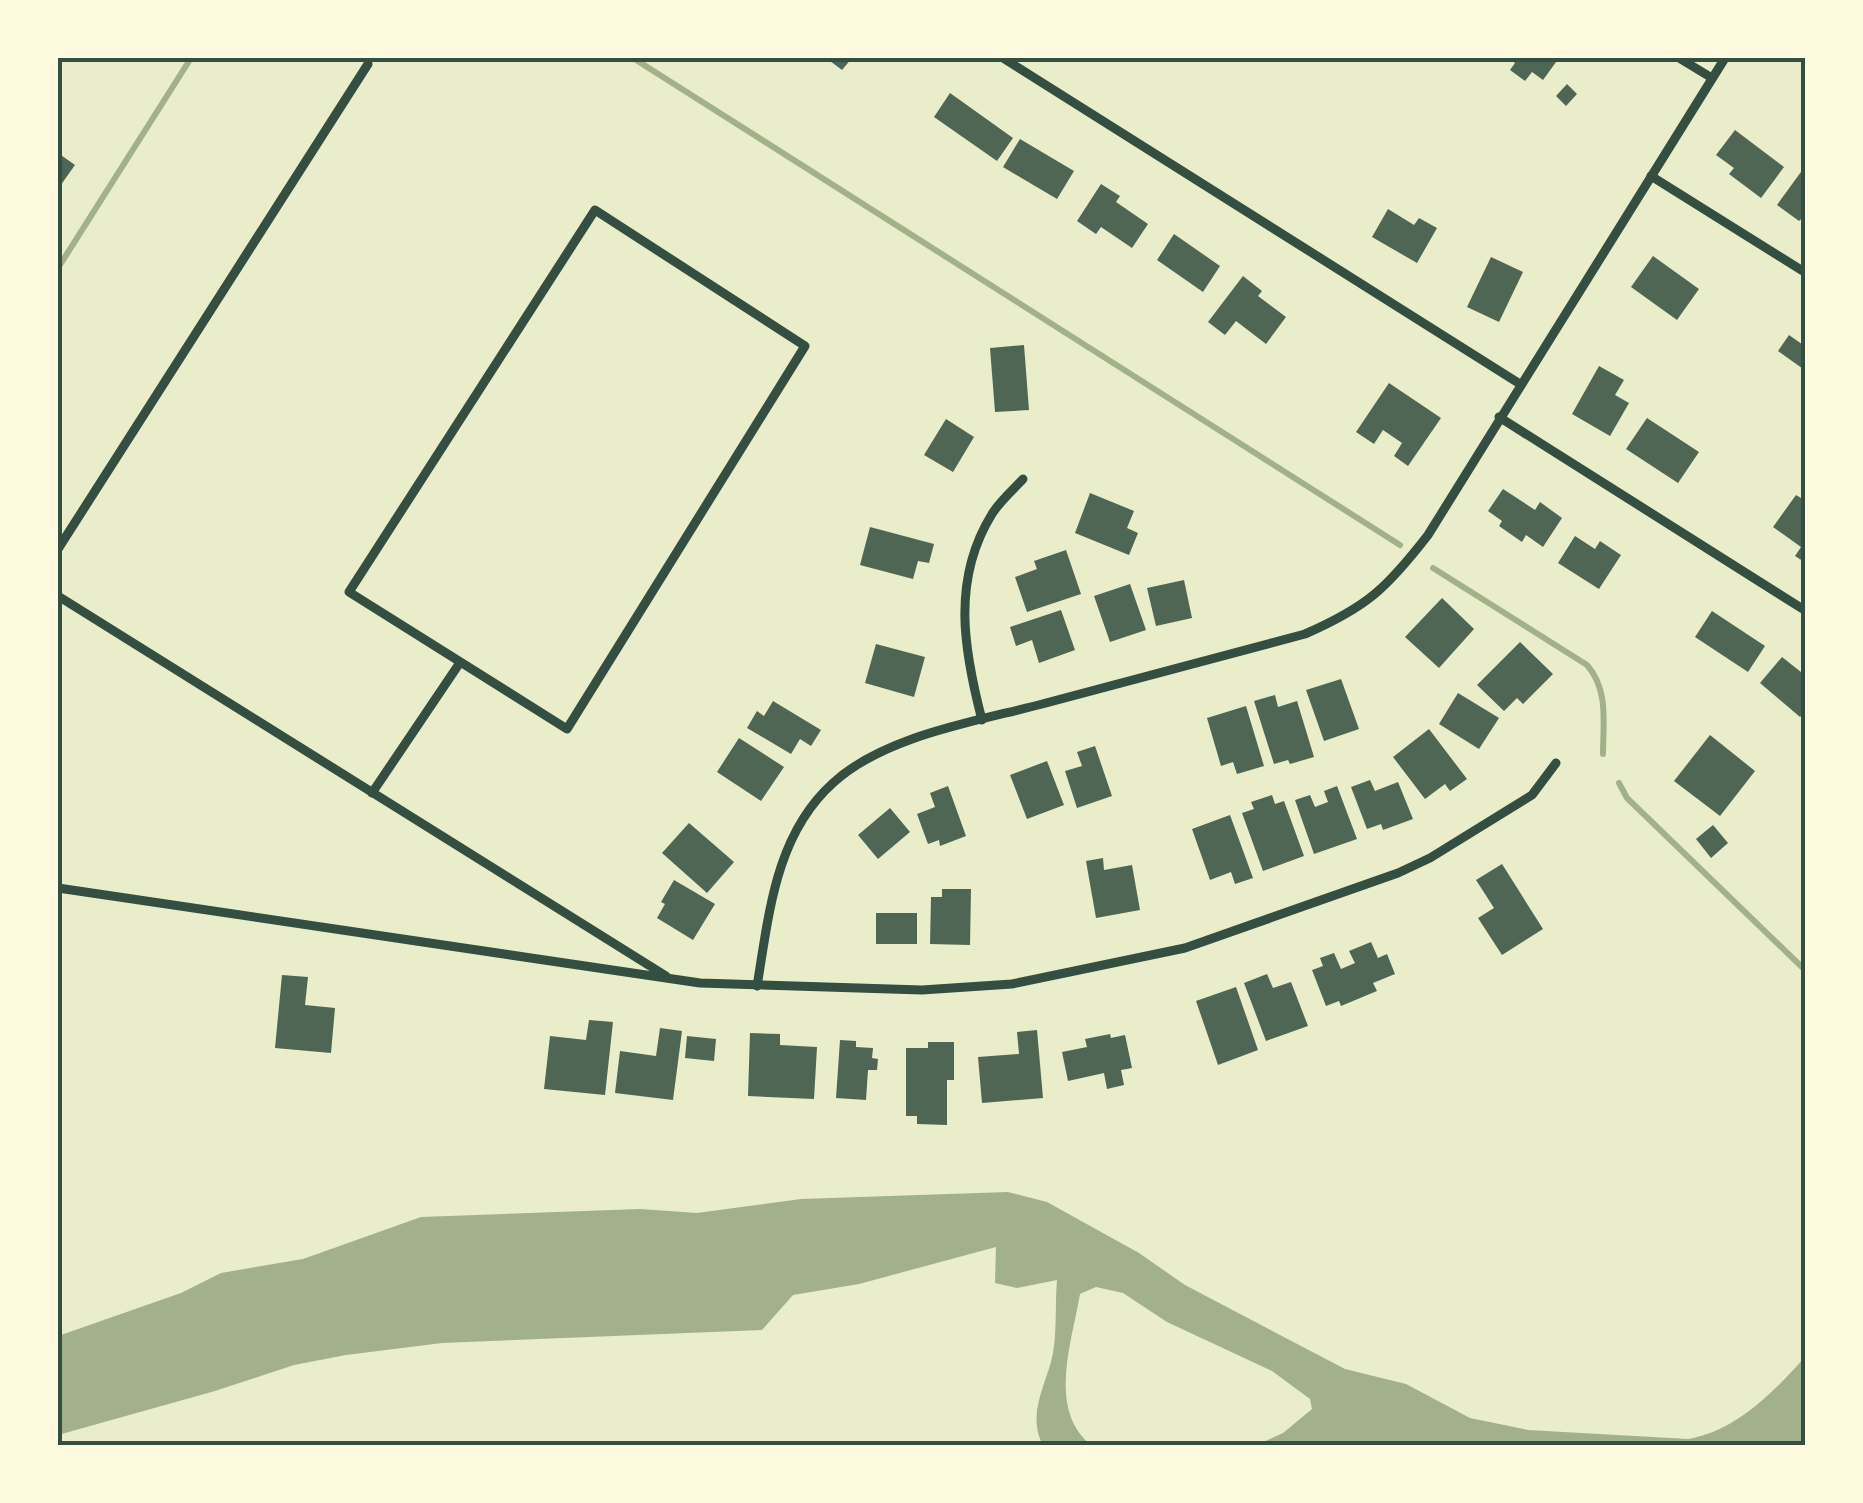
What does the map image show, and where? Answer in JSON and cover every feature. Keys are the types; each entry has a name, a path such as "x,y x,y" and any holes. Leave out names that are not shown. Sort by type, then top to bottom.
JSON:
{"street":[{"path":"1003,58 1520,384"},
{"path":"1678,58 1712,78"},
{"path":"757,986 776,876 792,840 834,782 875,754 982,720 1304,634 1343,618 1392,581 1428,534 1725,58"},
{"path":"58,548 368,64"},
{"path":"1651,176 1806,274"},
{"path":"595,210 805,346 567,730 459,664 350,592 595,210"},
{"path":"1499,417 1806,611"},
{"path":"982,720 966,659 964,603 979,543 992,513 1023,479"},
{"path":"58,596 670,979"},
{"path":"372,793 459,664"},
{"path":"58,888 670,979 757,986 964,989 1012,984 1184,948 1398,873 1430,858 1532,794 1556,763"}],"shaded area":[{"path":"1008,1192 1047,1202 1139,1253 1185,1285 1345,1369 1406,1384 1470,1418 1528,1430 1688,1439 1738,1419 1805,1357 1805,1445 1257,1445 1283,1433 1312,1409 1310,1399 1272,1371 1167,1322 1123,1293 1096,1287 1080,1294 1066,1374 1070,1413 1091,1445 1043,1445 1037,1410 1053,1353 1057,1280 1017,1288 995,1283 996,1247 859,1284 793,1295 762,1330 442,1343 346,1355 294,1365 58,1435 58,1336 181,1293 221,1273 303,1259 421,1217 640,1209 697,1213 801,1199"}],"building":[{"path":"826,58 852,58 842,70"},
{"path":"1508,58 1559,58 1543,80 1532,72 1525,81 1510,70 1515,63"},
{"path":"1567,84 1577,94 1566,106 1556,96"},
{"path":"950,93 1013,138 997,161 934,117"},
{"path":"1735,130 1784,167 1761,198 1729,174 1734,168 1716,155"},
{"path":"1020,139 1074,171 1057,199 1003,167"},
{"path":"58,153 75,165 58,189"},
{"path":"1806,165 1806,215 1799,221 1777,205"},
{"path":"1101,184 1120,196 1116,202 1148,224 1132,248 1101,227 1096,234 1077,221"},
{"path":"1388,209 1414,225 1419,218 1437,228 1417,263 1372,237"},
{"path":"1174,234 1220,266 1203,292 1157,260"},
{"path":"1653,256 1699,289 1677,320 1631,287"},
{"path":"1491,257 1523,272 1499,322 1467,307"},
{"path":"1243,276 1262,291 1258,296 1286,317 1266,344 1236,321 1225,335 1208,322"},
{"path":"1789,335 1806,347 1806,371 1778,351"},
{"path":"1024,345 1029,410 995,412 990,348"},
{"path":"1599,366 1624,380 1615,395 1629,403 1610,436 1572,414"},
{"path":"1389,383 1441,418 1408,466 1394,456 1402,443 1383,430 1374,444 1356,432"},
{"path":"1647,418 1699,452 1678,483 1626,449"},
{"path":"946,419 974,437 953,472 924,455"},
{"path":"1503,489 1535,510 1540,502 1562,518 1543,547 1526,535 1522,542 1499,526 1502,521 1488,511"},
{"path":"1090,493 1134,511 1127,528 1138,533 1129,555 1075,533"},
{"path":"1796,495 1806,501 1806,563 1795,556 1801,547 1773,527"},
{"path":"870,527 934,544 929,563 918,561 913,579 860,565"},
{"path":"1575,536 1595,549 1600,541 1621,555 1599,589 1558,563"},
{"path":"1066,550 1081,594 1027,612 1015,577 1037,569 1034,561"},
{"path":"1184,580 1192,618 1156,626 1147,588"},
{"path":"1130,584 1146,630 1110,642 1094,596"},
{"path":"1442,598 1474,629 1439,668 1405,637"},
{"path":"1061,610 1075,650 1039,663 1032,640 1016,646 1010,627"},
{"path":"1712,611 1765,646 1748,672 1695,637"},
{"path":"1520,642 1553,674 1523,704 1517,698 1504,711 1477,685"},
{"path":"876,644 925,657 914,697 865,683"},
{"path":"1782,657 1806,676 1806,711 1800,717 1760,683"},
{"path":"1341,679 1359,729 1324,741 1306,690"},
{"path":"1458,693 1499,718 1479,749 1439,724"},
{"path":"1275,695 1278,707 1297,701 1314,757 1274,764 1254,701"},
{"path":"773,701 821,730 811,746 800,739 791,754 747,728 757,711 764,716"},
{"path":"1246,706 1264,766 1237,774 1233,762 1221,766 1207,718"},
{"path":"1429,729 1467,779 1450,791 1445,784 1425,799 1393,757"},
{"path":"1710,735 1755,771 1720,816 1674,781"},
{"path":"739,738 784,767 761,801 717,772"},
{"path":"1095,746 1112,796 1077,808 1065,771 1082,766 1077,752"},
{"path":"1047,761 1064,805 1027,819 1010,775"},
{"path":"1370,780 1375,791 1398,782 1413,819 1383,830 1381,824 1367,829 1351,787"},
{"path":"948,786 966,836 940,846 939,840 928,844 917,814 935,807 930,793"},
{"path":"1337,786 1357,839 1314,854 1295,800 1310,795 1315,807 1328,802 1324,791"},
{"path":"1272,795 1275,804 1284,801 1304,856 1263,871 1242,813 1254,809 1251,802"},
{"path":"890,808 910,832 878,859 858,835"},
{"path":"1230,815 1253,878 1235,884 1231,872 1210,880 1192,829"},
{"path":"689,823 734,862 707,893 662,853"},
{"path":"1713,825 1728,843 1711,858 1696,839"},
{"path":"1103,858 1104,870 1132,865 1140,910 1096,918 1086,861"},
{"path":"1502,864 1543,929 1502,955 1478,918 1494,908 1476,880"},
{"path":"674,880 715,904 693,940 657,918"},
{"path":"942,889 971,889 970,945 930,944 931,897 942,897"},
{"path":"876,913 917,913 917,944 876,944"},
{"path":"1371,942 1378,958 1387,954 1395,974 1373,983 1377,991 1341,1006 1339,1001 1326,1006 1312,970 1323,966 1320,958 1334,953 1341,969 1355,963 1349,951"},
{"path":"1267,974 1273,988 1291,982 1308,1026 1266,1041 1244,983"},
{"path":"282,975 308,977 305,1005 335,1008 331,1053 275,1048"},
{"path":"1236,987 1258,1050 1218,1065 1196,1001"},
{"path":"589,1020 613,1022 605,1095 544,1089 550,1036 586,1040"},
{"path":"660,1028 682,1031 673,1100 615,1093 620,1051 656,1056"},
{"path":"1037,1030 1043,1098 982,1103 978,1057 1019,1054 1017,1032"},
{"path":"750,1033 780,1034 780,1045 817,1047 814,1099 748,1096"},
{"path":"1110,1034 1111,1038 1125,1035 1132,1068 1121,1070 1124,1085 1107,1089 1104,1073 1068,1081 1062,1052 1087,1047 1085,1039"},
{"path":"687,1036 716,1039 714,1061 685,1058"},
{"path":"840,1040 856,1041 856,1047 873,1048 872,1058 878,1059 877,1070 868,1070 866,1100 836,1098"},
{"path":"928,1042 954,1042 954,1080 947,1080 947,1125 917,1124 917,1116 906,1116 906,1048 928,1048"}],"waterway":[{"path":"58,268 191,58"},
{"path":"633,58 1400,545"},
{"path":"1433,568 1587,665 1602,696 1603,754"},
{"path":"1619,783 1627,798 1806,971"}]}
